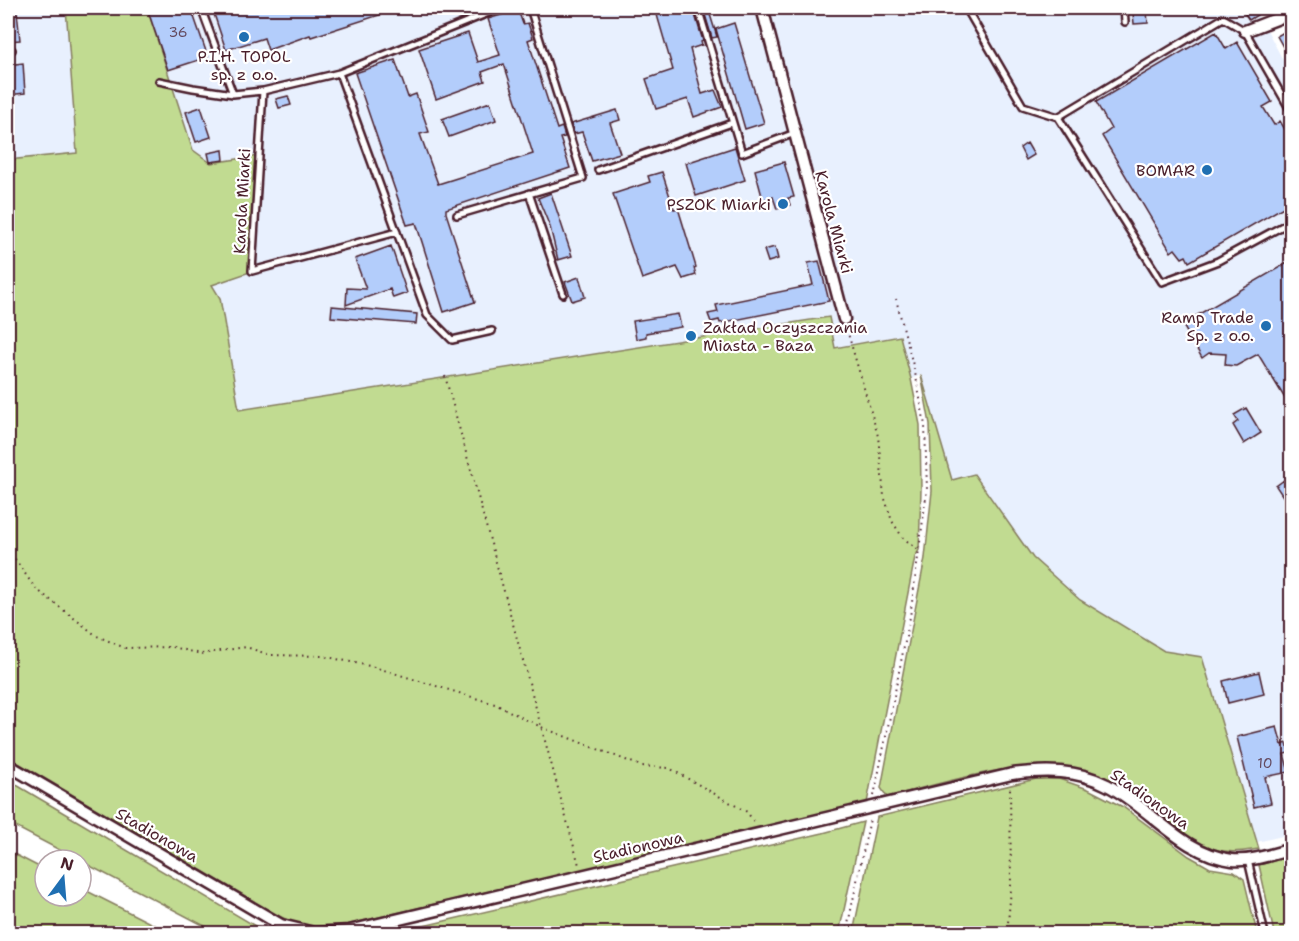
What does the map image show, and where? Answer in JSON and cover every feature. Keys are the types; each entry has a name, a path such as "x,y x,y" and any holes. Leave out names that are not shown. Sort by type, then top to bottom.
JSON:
{"street":[{"name":"Karola Miarki","path":"762,8 844,319"},
{"path":"1245,31 1292,13"},
{"name":"Stadionowa","path":"8,765 281,925 297,931 314,933 349,931 1012,774 1060,771 1107,785 1193,848 1211,856 1235,860 1248,859 1292,849"}],"lane":[{"path":"201,8 233,94"},
{"path":"159,81 233,94 263,91 339,73 501,8"},
{"path":"457,215 583,178 530,8"},
{"path":"698,8 742,153 795,132"},
{"path":"966,8 1023,106 1058,117 1162,282 1218,261 1292,221"},
{"path":"1124,8 1125,22"},
{"path":"1058,117 1223,18 1245,31 1292,113"},
{"path":"339,73 427,315 452,340 492,331"},
{"name":"Karola Miarki","path":"263,91 252,271 397,232"},
{"path":"598,170 732,123"},
{"path":"529,193 562,294"},
{"path":"1248,859 1265,933"}],"path":[{"path":"846,933 910,617 927,490 925,425 916,377 896,299"},
{"path":"844,319 878,436 884,496 892,521 903,538 919,550"},
{"path":"445,376 582,875"},
{"path":"8,549 35,588 97,636 125,648 173,647 201,654 246,646 270,655 323,656 374,667 495,704 541,727 641,766 669,768 747,812 761,833"},
{"path":"1007,933 1011,889 1010,783 1016,782"}],"shaded area":[{"path":"8,8 66,8 77,154 8,160"},
{"path":"147,8 1253,8 1292,77 1292,660 1284,664 1291,709 1291,834 1257,842 1202,657 1164,651 1080,600 1033,558 975,474 952,480 921,375 911,379 899,336 834,348 828,317 239,410 220,298 212,285 257,156 211,163 193,150"}],"green space":[{"path":"66,8 147,8 193,150 211,163 258,156 250,272 212,285 220,298 239,410 829,317 835,348 900,336 920,425 919,550 915,557 867,803 341,926 318,927 303,925 281,917 8,757 8,160 77,153"},
{"path":"921,375 952,480 974,474 1033,558 1080,600 1164,651 1202,657 1259,849 1231,852 1209,847 1189,836 1116,784 1094,774 1070,768 1044,766 990,772 887,797 881,788 925,558 932,491 930,424"},
{"path":"1036,779 1059,779 1088,789 1123,807 1189,856 1210,868 1234,872 1244,879 1257,933 853,933 877,817"},
{"path":"8,780 267,933 218,933 93,868 93,848 56,848 8,823"},
{"path":"863,822 839,933 393,933 823,833"},
{"path":"8,851 33,864 33,908 93,908 93,894 170,933 8,933"},
{"path":"1291,856 1291,933 1274,933 1259,865"}],"building":[{"path":"147,8 191,8 208,57 168,70"},
{"path":"212,8 398,9 268,50 264,38 226,50"},
{"path":"655,8 693,8 703,41 702,45 690,49 702,94 715,90 722,107 694,117 688,99 656,109 646,79 673,70"},
{"path":"703,8 708,8 717,37 712,38"},
{"path":"1241,8 1252,8 1257,15 1249,20"},
{"path":"518,10 523,24 528,23 533,38 528,40 557,129 562,127 565,137 560,138 570,168 446,209 475,302 444,312 416,223 407,225 355,73 395,60 408,97 416,94 429,132 420,134 438,184 533,154 504,64 482,72 485,81 436,99 419,49 468,33 478,62 500,55 488,19"},
{"path":"8,12 17,12 20,40 8,41"},
{"path":"1147,12 1148,23 1134,24 1133,13"},
{"path":"734,23 764,123 745,129 716,29"},
{"name":"BOMAR","path":"1216,32 1226,49 1237,42 1272,102 1263,107 1274,125 1280,121 1292,141 1292,202 1189,262 1186,256 1182,258 1175,249 1171,252 1102,136 1111,129 1096,102"},
{"path":"1284,32 1286,35 1292,32 1292,63 1277,36"},
{"path":"23,63 25,93 8,95 8,65"},
{"path":"288,96 291,105 279,108 276,99"},
{"path":"490,102 496,120 449,137 442,119"},
{"path":"201,107 211,137 196,142 186,112"},
{"path":"617,110 620,120 610,123 620,153 592,161 582,132 574,134 571,124"},
{"path":"1027,143 1034,155 1026,160 1020,148"},
{"path":"735,147 745,180 696,196 686,163"},
{"path":"223,150 224,160 210,162 208,153"},
{"path":"784,162 794,197 788,198 790,205 777,209 773,197 763,200 755,170"},
{"path":"662,172 674,209 678,208 696,267 694,268 696,275 683,279 677,267 642,279 613,194 650,182 648,176"},
{"path":"551,193 572,256 558,260 550,227 538,198"},
{"path":"391,246 407,293 393,298 390,289 346,305 347,288 366,289 355,259"},
{"path":"775,247 778,259 768,262 764,250"},
{"name":"Ramp Trade Sp. z o.o.","path":"1292,260 1292,410 1258,354 1236,366 1225,365 1226,354 1209,353 1202,358 1182,324"},
{"path":"819,261 829,301 720,323 719,320 711,322 708,314 718,312 716,305 813,285 808,263"},
{"path":"579,277 585,297 572,301 565,282"},
{"path":"332,306 417,314 416,324 331,317"},
{"path":"678,314 681,327 646,333 646,337 636,339 633,321"},
{"path":"1246,408 1261,433 1244,444 1233,425 1238,421 1234,415"},
{"path":"1284,480 1292,491 1292,510 1276,486"},
{"path":"1259,672 1264,694 1228,703 1223,681"},
{"path":"1277,727 1282,745 1287,743 1289,753 1284,754 1289,772 1265,777 1271,803 1254,807 1237,737"}],"place":[{"name":"P.I.H. TOPOL sp. z o.o.","path":"244,37"},
{"name":"BOMAR","path":"1207,170"},
{"name":"PSZOK Miarki","path":"783,204"},
{"name":"Ramp Trade Sp. z o.o.","path":"1266,326"},
{"name":"Zakład Oczyszczania Miasta - Baza","path":"691,336"}]}
